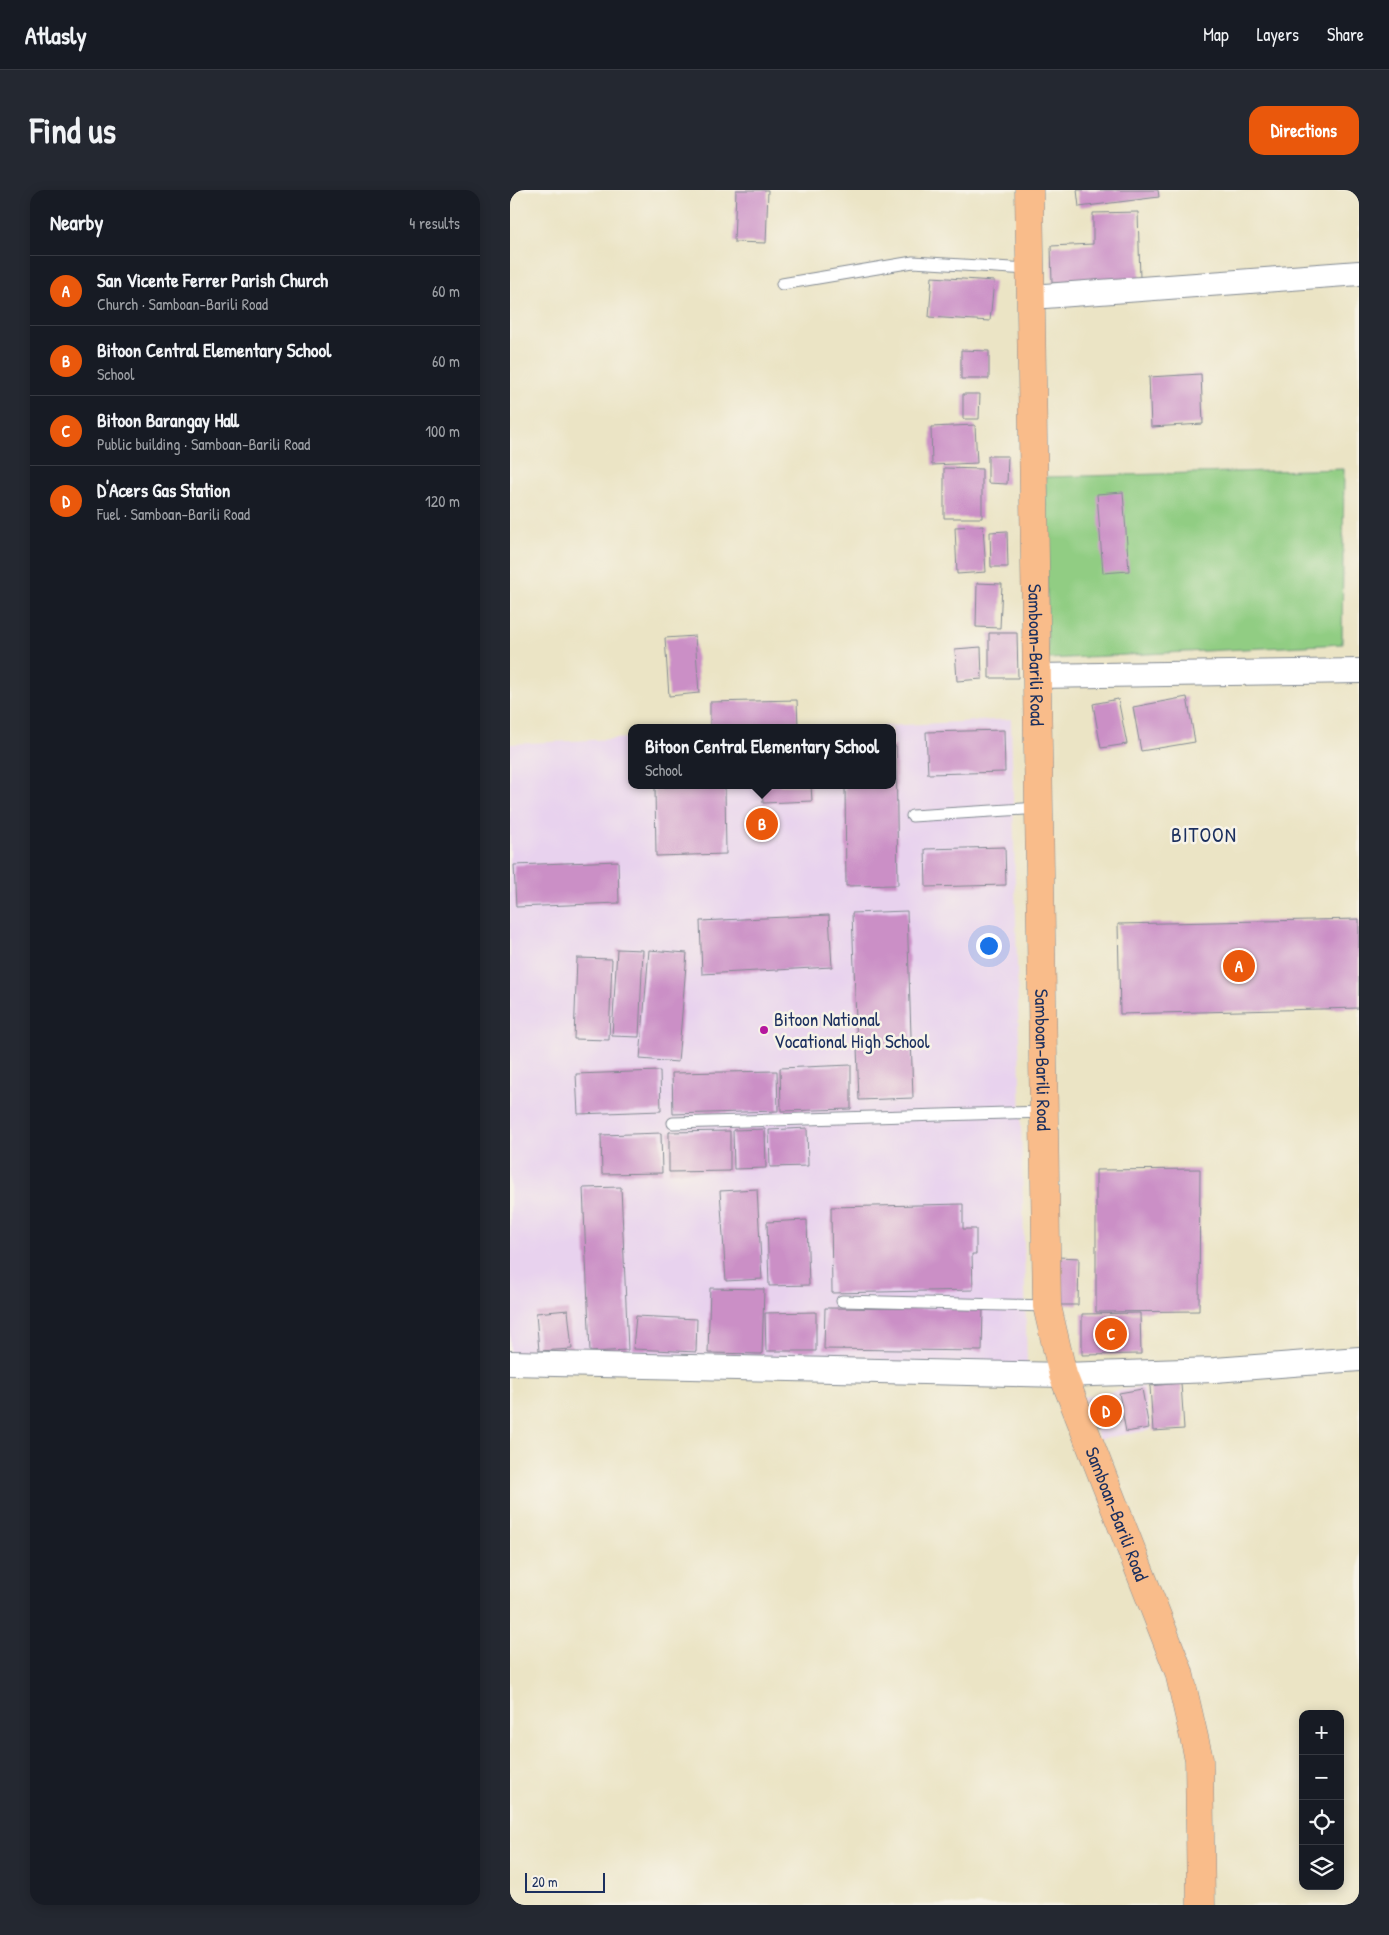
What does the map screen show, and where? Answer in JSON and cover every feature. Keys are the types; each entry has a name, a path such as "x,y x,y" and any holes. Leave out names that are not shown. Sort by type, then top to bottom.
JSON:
{"highway":[{"name":"Samboan-Barili Road","path":"1029,190 1048,1306 1063,1375 1180,1672 1199,1758 1201,1905"}],"street":[{"path":"1031,297 1359,273"},
{"path":"1038,676 1359,671"},
{"path":"510,1363 1063,1375 1215,1370 1359,1359"}],"lane":[{"path":"782,284 913,262 1030,268"},
{"path":"912,816 1040,808"},
{"path":"673,1123 1045,1112"},
{"path":"842,1301 1048,1306"}],"shaded area":[{"path":"1011,719 1027,1366 510,1355 510,744 628,738 628,789 896,789 896,726"},
{"path":"1144,1386 1151,1430 1099,1439 1083,1397"}],"green space":[{"path":"1344,469 1342,644 1048,659 1045,477"}],"building":[{"path":"736,190 768,190 766,243 734,242"},
{"path":"1077,190 1158,190 1159,197 1079,207"},
{"path":"1138,212 1140,279 1052,283 1051,246 1093,244 1093,213"},
{"path":"932,277 994,281 990,321 929,317"},
{"path":"961,350 989,351 989,379 961,379"},
{"path":"1201,374 1203,424 1151,427 1149,377"},
{"path":"963,394 980,394 979,419 963,419"},
{"path":"975,425 977,463 932,465 931,427"},
{"path":"988,456 1008,456 1007,484 988,483"},
{"path":"944,468 982,469 982,518 944,518"},
{"path":"1123,492 1129,571 1103,573 1097,494"},
{"path":"983,526 986,572 957,574 955,527"},
{"path":"1007,531 1008,567 991,567 990,532"},
{"path":"977,583 1002,584 1000,628 976,627"},
{"path":"989,633 1017,633 1018,678 989,678"},
{"path":"695,636 699,693 669,696 665,638"},
{"path":"981,647 982,679 957,681 955,649"},
{"path":"1187,697 1195,742 1141,751 1133,707"},
{"path":"1118,699 1127,744 1101,748 1093,704"},
{"path":"797,700 798,724 710,724 710,702"},
{"path":"1004,730 1005,772 928,774 926,732"},
{"path":"896,746 898,885 846,886 845,789 896,789"},
{"path":"655,789 725,789 726,854 656,856"},
{"path":"762,789 811,789 812,801 763,803"},
{"path":"1005,847 1006,885 926,887 925,849"},
{"path":"618,861 619,903 516,907 514,865"},
{"path":"907,911 913,1098 859,1100 852,913"},
{"path":"829,915 832,967 702,974 700,921"},
{"path":"1359,919 1359,1008 1120,1014 1118,924"},
{"path":"617,949 643,950 639,1037 612,1036"},
{"path":"649,950 687,953 678,1062 640,1059"},
{"path":"577,958 612,959 609,1040 574,1039"},
{"path":"851,1065 851,1109 781,1111 780,1068"},
{"path":"660,1071 661,1111 578,1114 576,1074"},
{"path":"777,1071 778,1111 673,1114 672,1073"},
{"path":"807,1128 808,1166 770,1167 769,1130"},
{"path":"765,1129 766,1168 734,1169 733,1130"},
{"path":"730,1131 730,1171 669,1172 669,1132"},
{"path":"661,1133 662,1173 602,1174 601,1135"},
{"path":"1200,1169 1199,1311 1096,1312 1096,1170"},
{"path":"621,1187 628,1350 590,1352 583,1188"},
{"path":"757,1189 762,1279 726,1281 720,1191"},
{"path":"963,1204 963,1229 976,1229 976,1254 972,1254 973,1290 832,1293 831,1207"},
{"path":"807,1220 809,1285 769,1286 767,1222"},
{"path":"1058,1257 1079,1258 1078,1305 1057,1305"},
{"path":"710,1288 764,1289 762,1354 708,1353"},
{"path":"825,1308 983,1309 982,1351 824,1349"},
{"path":"568,1310 572,1349 539,1351 536,1313"},
{"path":"816,1312 816,1351 766,1351 765,1313"},
{"path":"1140,1313 1141,1354 1082,1355 1082,1314"},
{"path":"636,1316 697,1319 696,1352 633,1349"},
{"path":"1181,1383 1184,1429 1153,1431 1150,1386"},
{"path":"1142,1389 1149,1428 1126,1432 1119,1393"},
{"path":"1111,1395 1120,1421 1100,1427 1092,1401"}],"place":[{"name":"Bitoon Central Elementary School","path":"762,824"},
{"name":"San Vicente Ferrer Parish Church","path":"1239,966"},
{"name":"Bitoon National Vocational High School","path":"764,1030"},
{"name":"Bitoon Barangay Hall","path":"1111,1334"},
{"name":"D'Acers Gas Station","path":"1106,1411"}],"district":[{"name":"BITOON","path":"1204,834"}]}
